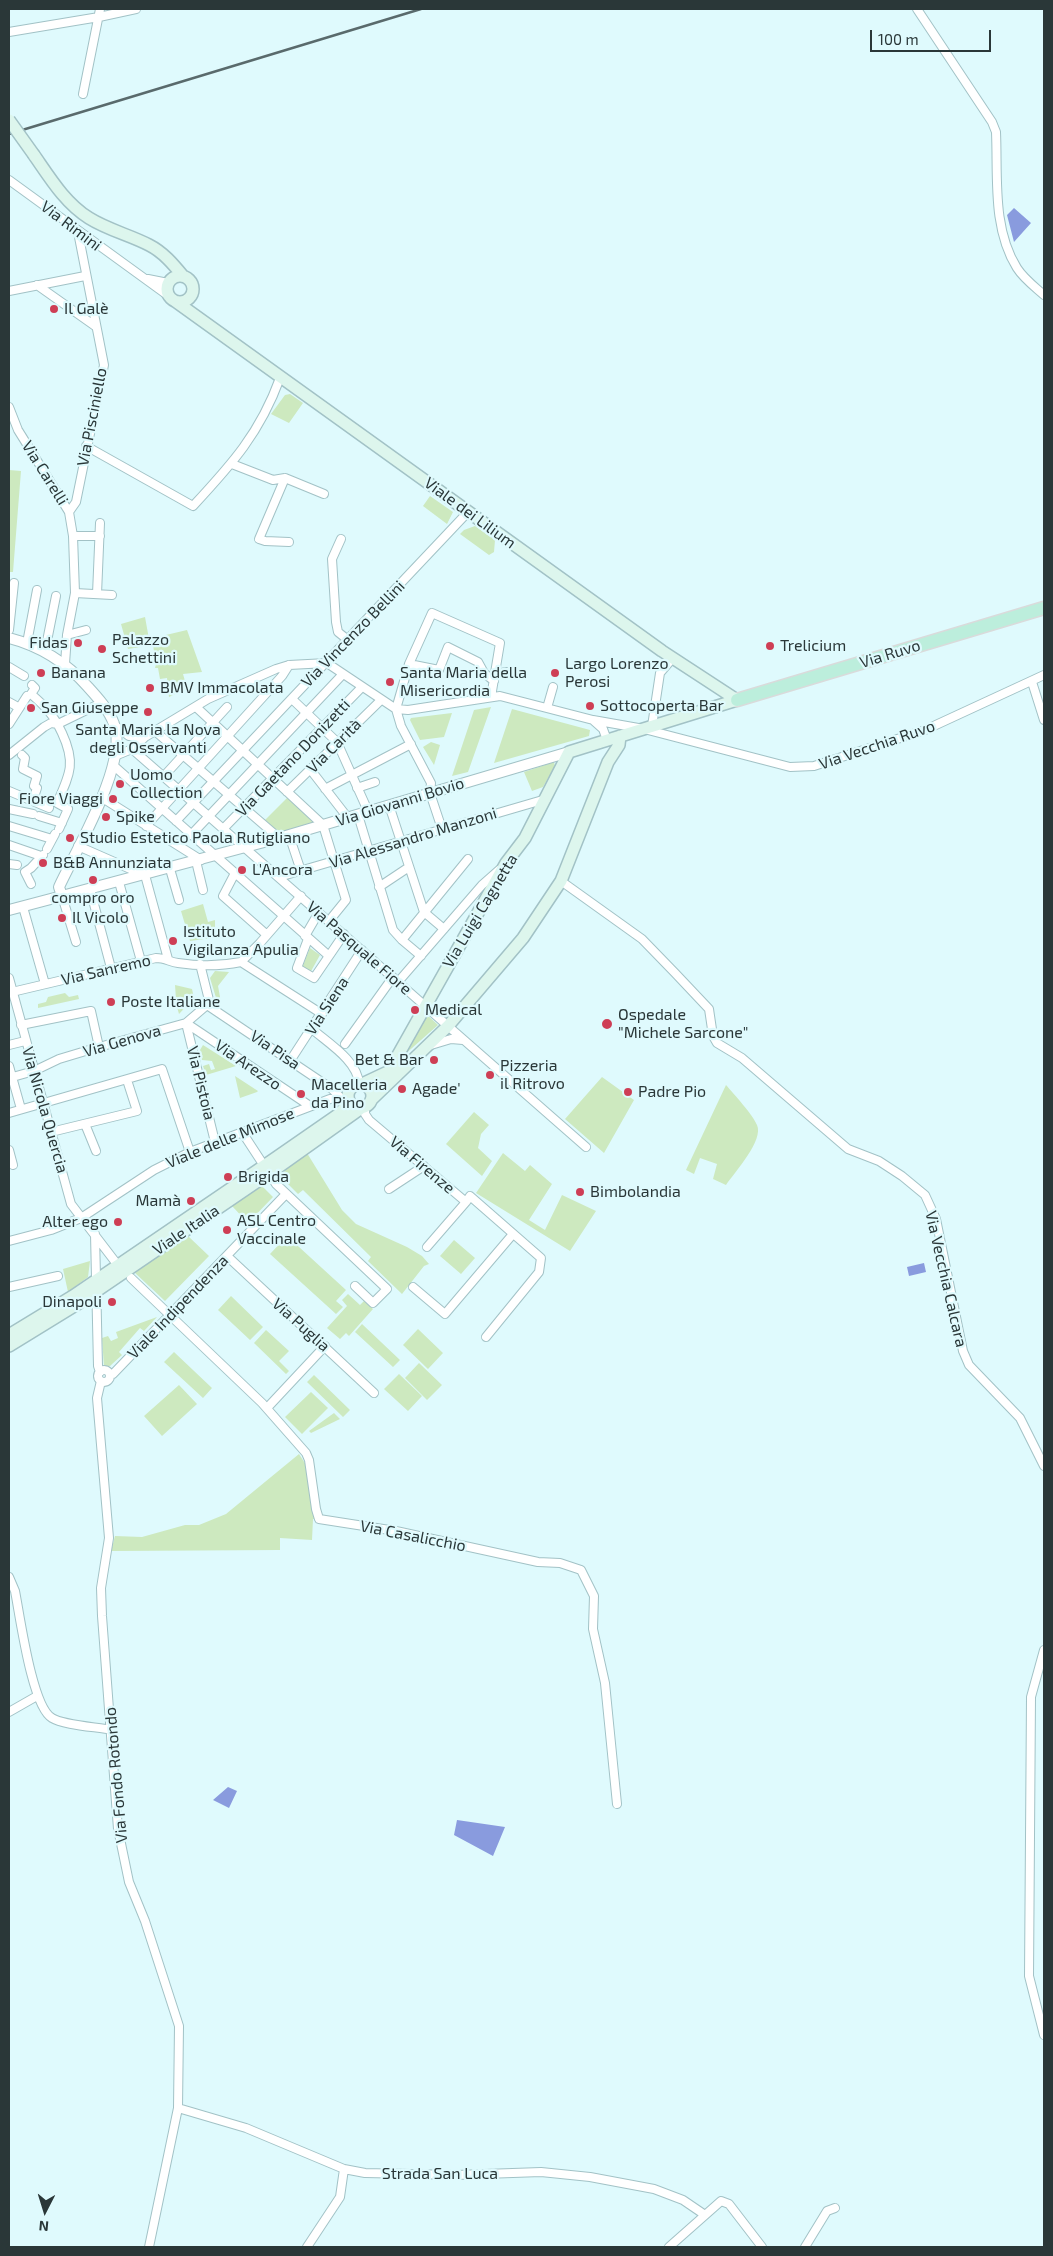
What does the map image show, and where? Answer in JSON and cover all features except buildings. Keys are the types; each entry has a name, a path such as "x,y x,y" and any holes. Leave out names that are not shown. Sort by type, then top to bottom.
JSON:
{"main road":[{"name":"Viale dei Lilium","path":"9,120 64,197 82,213 110,229 157,250 172,263 192,284 191,296 194,310 205,323"},
{"path":"157,250 166,263 168,282 166,290 172,299 184,301 191,296"},
{"path":"168,282 176,276 183,276"},
{"name":"Viale dei Lilium","path":"172,299 672,659 736,700"},
{"name":"Via Ruvo","path":"736,700 1044,608"},
{"name":"Via Giovanni Bovio","path":"570,752 736,700"},
{"path":"366,1106 448,1026 523,938 561,881 608,762 619,745 620,736"},
{"path":"595,744 606,751 608,762"},
{"name":"Via Luigi Cagnetta","path":"389,1071 506,863 525,838 570,752"},
{"path":"360,1084 413,1060"},
{"path":"360,1084 370,1090 366,1106"},
{"name":"Viale Italia","path":"9,1335 95,1286 124,1272 267,1170 334,1118 346,1100 349,1090 360,1084"},
{"path":"346,1100 366,1106"},
{"name":"Viale Italia","path":"267,1170 366,1106"},
{"name":"Viale Italia","path":"9,1346 48,1323 95,1286"}],"street":[{"path":"84,94 100,9"},
{"path":"9,32 136,9"},
{"path":"916,9 992,122 996,132 999,219 1005,244 1018,268 1044,295"},
{"name":"Via Rimini","path":"9,180 172,299"},
{"name":"Via Pisciniello","path":"69,512 76,502 104,365 85,276 78,232"},
{"name":"Via Rimini","path":"133,272 152,281 168,282"},
{"path":"9,291 85,276"},
{"path":"37,286 95,326"},
{"path":"86,446 193,506 232,464 270,406 280,378"},
{"name":"Via Carelli","path":"9,407 18,430 69,512"},
{"path":"9,432 18,430"},
{"path":"232,464 273,480 285,478 324,494"},
{"path":"285,478 259,539 264,542 288,542"},
{"path":"66,664 67,635 76,592 73,536 69,512"},
{"name":"Via Vincenzo Bellini","path":"176,822 468,512"},
{"path":"97,594 100,524"},
{"path":"73,536 100,536"},
{"path":"341,539 332,559 334,595 338,632 348,640"},
{"path":"9,630 14,583"},
{"path":"28,643 38,590"},
{"path":"76,592 112,595"},
{"path":"46,646 56,596"},
{"path":"72,610 82,611"},
{"path":"396,709 409,664 432,613 500,643 491,697"},
{"path":"67,635 86,630"},
{"path":"9,638 28,643 66,664 78,675 103,705 114,725 129,736 145,737"},
{"path":"409,664 438,670 448,647 478,662 484,673 494,677 507,672"},
{"path":"648,727 660,674 672,659"},
{"path":"114,761 132,749 145,737 225,692 289,665 327,663 396,709 430,787 442,829"},
{"path":"146,826 282,676 289,665"},
{"path":"9,667 24,676"},
{"path":"191,834 343,674"},
{"name":"Via Vecchia Ruvo","path":"396,709 408,710 500,696 593,720 648,727 790,767 803,768 924,730 1044,675"},
{"path":"1032,682 1044,720"},
{"path":"20,867 31,868 44,853 68,809 56,803 69,774 70,749 50,710 31,694 35,688 32,685"},
{"name":"Via Gaetano Donizetti","path":"223,829 362,687"},
{"path":"547,708 554,687"},
{"path":"9,724 18,707 27,696"},
{"path":"292,699 336,742 368,811"},
{"name":"Via Carità","path":"287,792 381,700"},
{"path":"9,702 18,707"},
{"path":"9,756 19,752 50,723 58,724 103,705"},
{"path":"196,707 323,825 346,900 329,921"},
{"path":"164,776 227,707"},
{"path":"593,720 604,729 607,740"},
{"path":"612,723 620,736"},
{"path":"76,942 59,887 101,797 114,761 114,725"},
{"path":"155,731 244,808 284,837 301,871"},
{"path":"325,789 411,744"},
{"name":"Via Pasquale Fiore","path":"132,749 586,1147"},
{"path":"19,752 24,758 23,769 37,776 34,786 37,788 35,794"},
{"name":"Via Giovanni Bovio","path":"9,910 245,848 389,805 430,787 570,752"},
{"path":"114,761 176,822 329,956"},
{"path":"310,769 325,789 353,816 368,851 393,930 421,956"},
{"path":"358,788 375,782"},
{"path":"9,790 49,808"},
{"path":"101,797 198,861 203,890"},
{"name":"Via Alessandro Manzoni","path":"279,877 547,799"},
{"path":"389,805 424,912 444,929"},
{"path":"9,809 36,815 57,831"},
{"path":"9,826 57,831"},
{"path":"9,845 44,853"},
{"path":"78,846 144,875 168,959"},
{"path":"402,940 468,859"},
{"path":"345,1044 396,979 421,956 482,885 506,863"},
{"path":"20,867 31,884"},
{"path":"379,887 409,867"},
{"path":"170,869 178,900"},
{"path":"235,873 222,896 267,936"},
{"name":"Via Vecchia Calcara","path":"561,881 642,939 675,973 709,1009 713,1036 717,1043 742,1058 848,1149 879,1161 902,1176 925,1195 936,1220 963,1350 968,1365 1020,1418 1044,1466"},
{"path":"119,882 141,961"},
{"path":"90,889 111,968"},
{"path":"301,896 267,936 241,962 322,1014"},
{"path":"23,906 45,984"},
{"path":"319,912 306,937 297,968 314,978 344,934"},
{"name":"Via Siena","path":"290,1061 312,1030 362,950"},
{"name":"Via Sanremo","path":"12,992 156,958 168,959 177,964 229,964 241,962"},
{"path":"200,964 209,1000 207,1005"},
{"name":"Via Nicola Quercia","path":"9,978 12,1002 21,1025 70,1204 124,1272"},
{"name":"Via Genova","path":"10,1078 34,1071 59,1059 186,1024 207,1005"},
{"name":"Via Pisa","path":"207,1005 346,1100"},
{"path":"21,1025 91,1011 99,1047"},
{"name":"Via Arezzo","path":"186,1024 310,1106"},
{"name":"Via Pistoia","path":"186,1024 215,1142"},
{"path":"312,1030 348,1060 356,1072 360,1084"},
{"path":"427,1047 451,1039 463,1040"},
{"path":"9,1045 25,1041"},
{"path":"9,1066 10,1078 21,1109"},
{"path":"9,1113 162,1069 190,1152"},
{"path":"51,1132 137,1111 127,1080"},
{"name":"Viale delle Mimose","path":"9,1241 51,1230 81,1218 154,1170 190,1152 330,1099 346,1100"},
{"name":"Via Firenze","path":"366,1106 365,1114 369,1120 466,1202 470,1196 541,1258 539,1272 486,1337"},
{"path":"85,1124 96,1150"},
{"path":"242,1132 267,1170 286,1194 387,1289 373,1303 355,1286"},
{"path":"9,1150 13,1165"},
{"path":"389,1188 424,1166"},
{"name":"Viale Indipendenza","path":"110,1374 113,1374 286,1194"},
{"path":"427,1247 466,1202"},
{"path":"95,1234 95,1286 98,1366 100,1372 98,1376 101,1381 108,1381 110,1374 105,1371 100,1372"},
{"path":"413,1287 445,1314 513,1234"},
{"name":"Via Puglia","path":"227,1256 374,1393"},
{"name":"Via Casalicchio","path":"124,1272 267,1408 309,1460 319,1519 414,1534 538,1562 560,1563 581,1570 594,1596 593,1629 605,1683 617,1804"},
{"path":"9,1287 58,1276"},
{"path":"267,1408 325,1346"},
{"name":"Via Fondo Rotondo","path":"101,1381 97,1398 109,1538 101,1588 102,1616 118,1829 129,1882 154,1949 179,2026 178,2108 149,2247"},
{"path":"9,1577 15,1591 37,1696 44,1711 53,1719 112,1730"},
{"path":"1044,1650 1031,1697 1029,1976 1044,2035"},
{"path":"9,1712 37,1696"},
{"name":"Strada San Luca","path":"178,2108 246,2128 344,2169 365,2174 456,2175 541,2172 590,2177 654,2189 683,2200 704,2215"},
{"path":"308,2247 340,2197 344,2169"},
{"path":"669,2247 721,2201 726,2202 762,2247"},
{"path":"804,2247 827,2211 835,2208"}],"green space":[{"path":"290,394 303,403 289,423 271,414 285,395"},
{"path":"9,470 21,471 13,572 9,572"},
{"path":"430,496 453,512 447,524 423,506"},
{"path":"475,526 495,540 494,552 489,555 460,534 464,530"},
{"path":"145,617 149,639 187,630 202,672 183,674 187,688 169,697 167,678 160,679 158,668 155,668 153,645 128,649 121,624"},
{"path":"491,707 468,772 452,776 474,710"},
{"path":"512,709 590,730 589,736 494,763"},
{"path":"452,713 444,737 420,740 410,720 411,718"},
{"path":"431,742 440,745 434,765 423,747"},
{"path":"554,762 555,766 543,787 532,791 524,772"},
{"path":"288,797 314,822 277,833 263,822"},
{"path":"203,904 208,922 215,920 215,936 190,941 181,911"},
{"path":"310,948 320,955 310,973 302,968"},
{"path":"215,971 229,972 218,986 220,997 217,1001 210,978"},
{"path":"175,985 192,989 194,998 179,1014 177,1007 170,1008 169,1001 176,999"},
{"path":"65,993 69,997 78,995 79,999 38,1008 38,1004 46,1002 48,997"},
{"path":"426,1014 438,1025 403,1056"},
{"path":"203,1045 236,1066 206,1075 203,1066 209,1064 211,1070 215,1069 212,1061 202,1060 200,1050"},
{"path":"235,1076 258,1091 240,1098"},
{"path":"602,1077 634,1100 604,1153 565,1119"},
{"path":"726,1085 752,1116 758,1131 753,1147 726,1185 713,1179 717,1164 700,1158 694,1174 686,1170"},
{"path":"474,1112 489,1125 481,1134 478,1148 492,1161 482,1176 446,1144"},
{"path":"307,1153 342,1210 356,1224 407,1247 422,1256 429,1264 424,1266 402,1294 368,1261 371,1257 303,1190 298,1194 281,1177 281,1170"},
{"path":"503,1153 525,1171 530,1165 552,1184 529,1220 545,1230 562,1195 596,1211 570,1251 476,1193"},
{"path":"262,1186 273,1197 248,1223 232,1206"},
{"path":"188,1236 209,1256 165,1301 134,1272"},
{"path":"287,1236 346,1290 336,1301 343,1307 336,1314 270,1254"},
{"path":"454,1240 475,1258 461,1274 440,1256"},
{"path":"90,1261 88,1277 68,1292 63,1269"},
{"path":"348,1294 360,1305 364,1301 373,1309 349,1336 346,1333 340,1339 327,1328 347,1306 342,1300"},
{"path":"231,1296 263,1327 250,1340 218,1310"},
{"path":"157,1317 144,1331 140,1328 119,1352 122,1355 110,1366 104,1366 102,1338 108,1336 111,1341 118,1338 116,1332"},
{"path":"362,1324 400,1360 393,1367 355,1332"},
{"path":"418,1329 443,1353 428,1369 403,1345"},
{"path":"266,1330 289,1351 279,1361 289,1371 286,1374 254,1343"},
{"path":"174,1352 212,1388 203,1398 164,1362"},
{"path":"419,1363 442,1385 427,1400 405,1378"},
{"path":"399,1374 422,1396 408,1411 384,1389"},
{"path":"314,1375 350,1410 343,1417 307,1382"},
{"path":"179,1385 197,1404 162,1436 144,1416"},
{"path":"311,1392 328,1408 302,1434 285,1417"},
{"path":"334,1413 340,1419 311,1433 309,1431"},
{"path":"299,1454 312,1474 319,1519 313,1519 312,1540 280,1538 280,1550 111,1551 115,1536 142,1537 185,1525 199,1525 226,1514"}],"water":[{"path":"1014,208 1031,223 1014,242 1007,215"},
{"path":"924,1263 926,1272 909,1276 907,1267"},
{"path":"228,1787 237,1791 229,1808 213,1800"},
{"path":"457,1820 505,1827 493,1856 454,1835"}],"railway":[{"path":"9,134 421,9"}],"place":[{"name":"Il Galè","path":"54,309"},
{"name":"Fidas","path":"78,643"},
{"name":"Trelicium","path":"770,646"},
{"name":"Palazzo Schettini","path":"102,649"},
{"name":"Banana","path":"41,673"},
{"name":"Largo Lorenzo Perosi","path":"555,673"},
{"name":"Santa Maria della Misericordia","path":"390,682"},
{"name":"BMV Immacolata","path":"150,688"},
{"name":"Sottocoperta Bar","path":"590,706"},
{"name":"San Giuseppe","path":"31,708"},
{"name":"Santa Maria la Nova degli Osservanti","path":"148,712"},
{"name":"Uomo Collection","path":"120,784"},
{"name":"Fiore Viaggi","path":"113,799"},
{"name":"Spike","path":"106,817"},
{"name":"Studio Estetico Paola Rutigliano","path":"70,838"},
{"name":"B&B Annunziata","path":"43,863"},
{"name":"L'Ancora","path":"242,870"},
{"name":"compro oro","path":"93,880"},
{"name":"Il Vicolo","path":"62,918"},
{"name":"Istituto Vigilanza Apulia","path":"173,941"},
{"name":"Poste Italiane","path":"111,1002"},
{"name":"Medical","path":"415,1010"},
{"name":"Ospedale \"Michele Sarcone\"","path":"607,1024"},
{"name":"Bet & Bar","path":"434,1060"},
{"name":"Pizzeria il Ritrovo","path":"490,1075"},
{"name":"Agade'","path":"402,1089"},
{"name":"Padre Pio","path":"628,1092"},
{"name":"Macelleria da Pino","path":"301,1094"},
{"name":"Brigida","path":"228,1177"},
{"name":"Bimbolandia","path":"580,1192"},
{"name":"Mamà","path":"191,1201"},
{"name":"Alter ego","path":"118,1222"},
{"name":"ASL Centro Vaccinale","path":"227,1230"},
{"name":"Dinapoli","path":"112,1302"}]}
